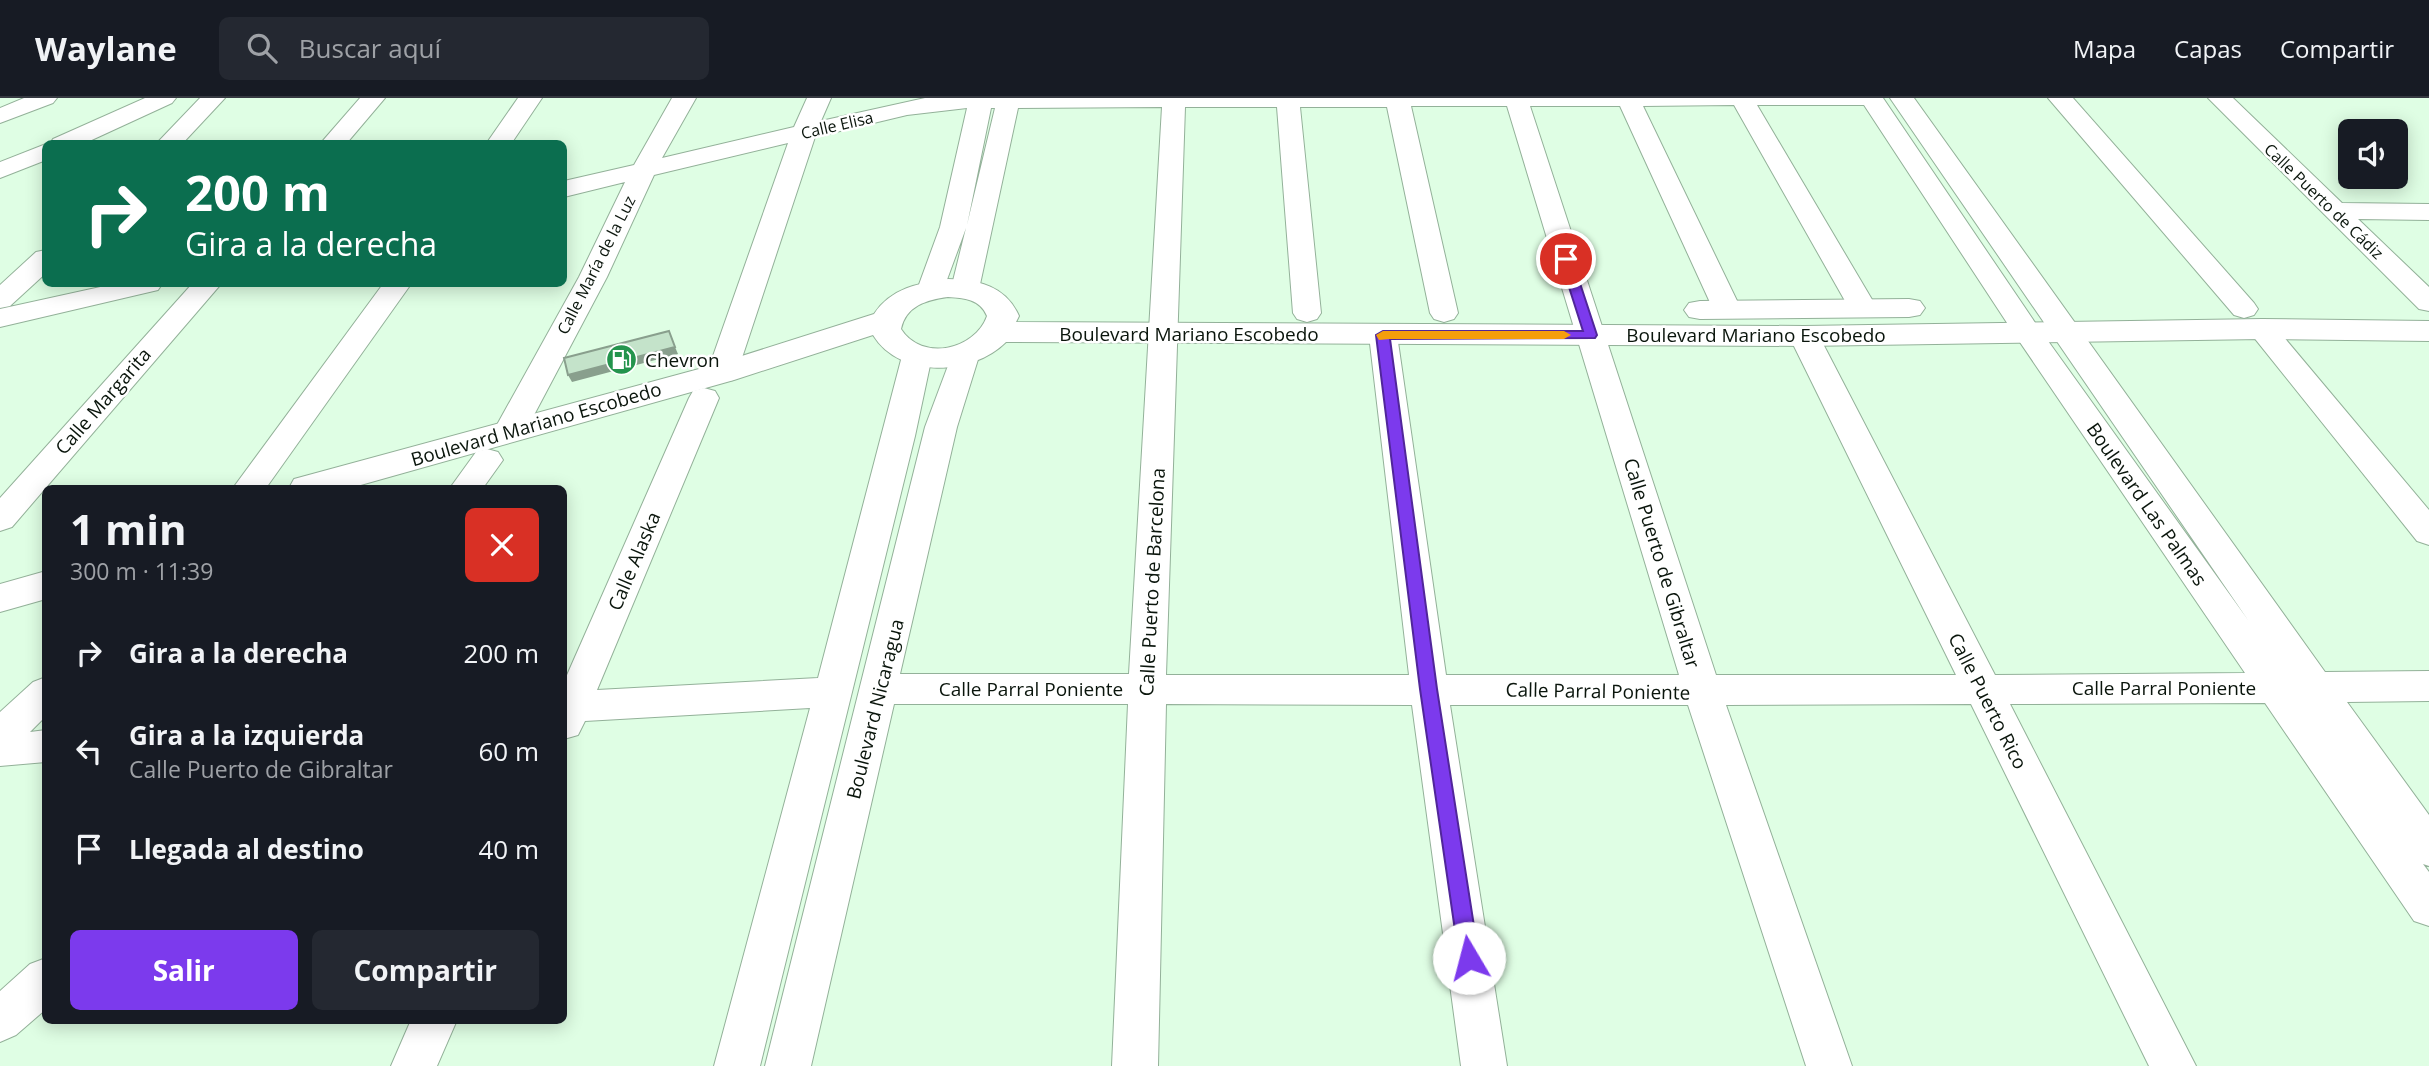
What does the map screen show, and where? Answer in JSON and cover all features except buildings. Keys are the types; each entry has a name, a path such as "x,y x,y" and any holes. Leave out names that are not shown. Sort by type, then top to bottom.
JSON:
{"main road":[{"path":"965,289 987,295 1000,320 979,348 933,358 899,341 891,311 902,302 931,290 965,289"},
{"name":"Boulevard Mariano Escobedo","path":"1163,323 1307,313 1444,313 1804,336 2038,320 2253,319 2429,306"},
{"name":"Boulevard Mariano Escobedo","path":"1000,320 1163,323 1383,335 1587,323 1727,309 1863,308 2038,320"},
{"name":"Boulevard Mariano Escobedo","path":"2253,319 2429,331"},
{"name":"Boulevard Mariano Escobedo","path":"318,485 509,432 899,341"},
{"name":"Boulevard Mariano Escobedo","path":"400,485 487,460 713,385"},
{"path":"0,570 42,559"},
{"path":"0,598 42,586"}],"street":[{"path":"0,116 45,98"},
{"path":"71,140 164,98"},
{"path":"172,140 213,98"},
{"path":"336,140 373,98"},
{"path":"501,140 530,98"},
{"name":"Calle María de la Luz","path":"509,432 593,277 643,171 684,98"},
{"name":"Calle Alaska","path":"567,711 713,385 804,133 820,98"},
{"name":"Calle Elisa","path":"567,188 925,104 981,99 1871,98"},
{"name":"Boulevard Las Palmas","path":"1871,98 2315,688 2429,848"},
{"name":"Boulevard Las Palmas","path":"1902,98 2038,320 2273,688 2429,907"},
{"path":"2060,98 2253,319 2429,533"},
{"name":"Calle Puerto de Cádiz","path":"2220,98 2429,306"},
{"path":"931,290 953,227 981,99"},
{"path":"965,289 1009,99"},
{"name":"Calle Puerto de Barcelona","path":"1135,1066 1147,689 1174,99"},
{"path":"1288,99 1307,313"},
{"path":"1397,99 1444,313"},
{"name":"Calle Puerto de Gibraltar","path":"1516,99 1703,692 1829,1066"},
{"path":"1628,99 1727,309"},
{"path":"1741,99 1863,308"},
{"path":"0,171 42,153"},
{"path":"2335,211 2429,212"},
{"path":"0,300 42,262"},
{"path":"0,318 135,287"},
{"name":"Calle Margarita","path":"0,519 204,287"},
{"path":"251,485 395,287"},
{"path":"1383,335 1429,689 1485,1066"},
{"name":"Calle Puerto Rico","path":"1804,336 2173,1066"},
{"path":"737,1066 899,436 899,341"},
{"name":"Boulevard Nicaragua","path":"788,1066 941,426 965,353"},
{"path":"468,485 487,460"},
{"name":"Calle Parral Poniente","path":"880,689 1703,692 2429,686"},
{"path":"567,713 832,692"},
{"path":"0,736 42,696"},
{"path":"0,750 42,746"},
{"path":"0,1020 42,983"},
{"path":"415,1066 432,1024"}],"slow traffic":[{"path":"1383,337 1564,335"}],"place":[{"name":"Chevron","path":"622,360"}],"route":[{"path":"1469,958 1429,689 1383,335 1591,335 1566,259"}]}
